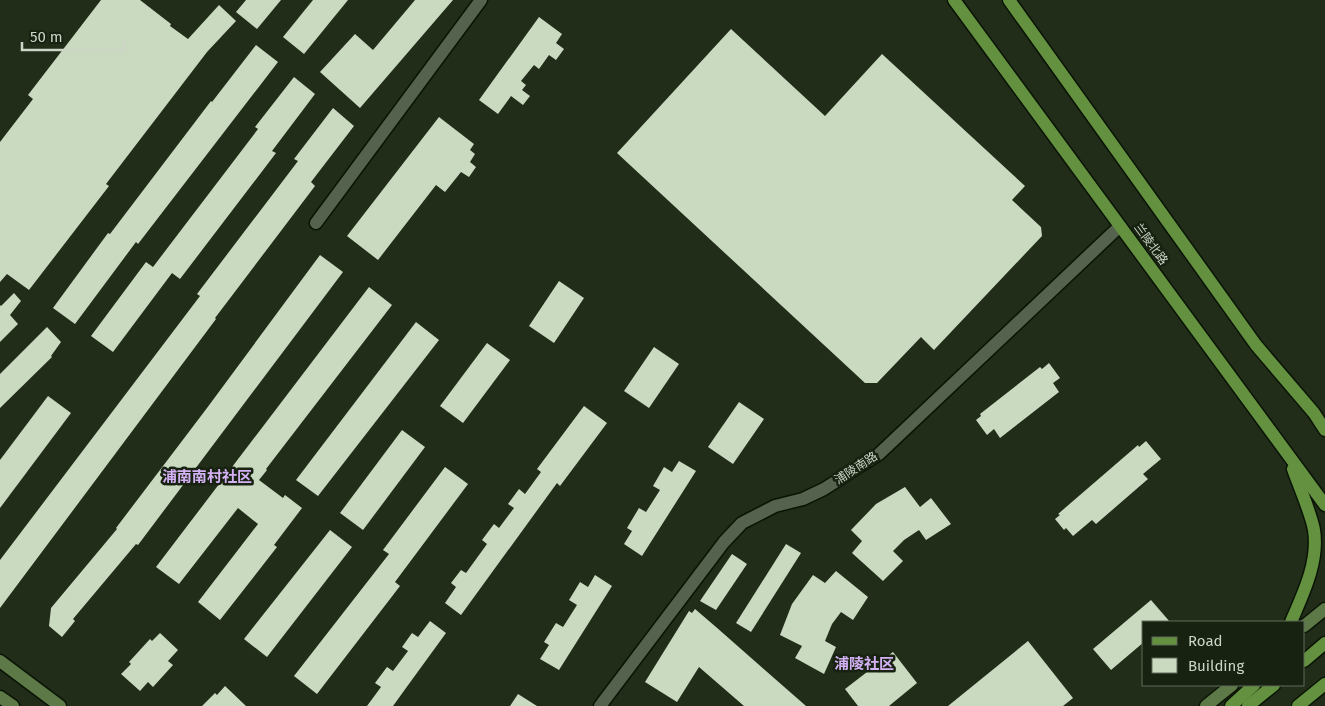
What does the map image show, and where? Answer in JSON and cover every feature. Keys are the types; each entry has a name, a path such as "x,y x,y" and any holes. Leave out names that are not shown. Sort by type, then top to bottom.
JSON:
{"main road":[{"name":"兰陵北路","path":"954,0 1325,505"},
{"path":"1009,0 1256,345 1325,425"},
{"path":"1314,413 1325,430"},
{"path":"1289,457 1314,530 1314,556 1308,583 1291,621"},
{"path":"1305,625 1325,609"},
{"path":"1305,659 1325,643"},
{"path":"0,661 60,706"},
{"path":"1298,706 1325,684"},
{"path":"1206,706 1231,686"},
{"path":"1231,706 1253,686"},
{"path":"1248,706 1273,686"},
{"path":"0,697 13,706"}],"street":[{"path":"316,223 481,0"},
{"name":"浦陵南路","path":"600,706 724,542 742,523 775,506 802,499 824,489 879,454 1120,226"}],"building":[{"path":"101,0 140,0 188,39 219,5 236,21 207,52 106,184 109,186 29,290 7,274 0,282 0,142 33,99 28,95"},
{"path":"246,0 281,0 257,29 236,12"},
{"path":"313,0 348,0 304,54 283,37"},
{"path":"415,0 453,0 360,108 320,72 355,34 373,50"},
{"path":"539,17 562,34 556,43 564,49 556,60 549,55 539,69 534,65 521,81 526,85 522,90 530,96 523,105 511,96 498,114 479,100"},
{"path":"731,29 825,116 882,54 1025,186 1012,200 1041,227 1042,236 934,350 921,337 877,383 865,383 617,153"},
{"path":"256,45 278,62 138,244 136,242 75,324 53,308 108,233 110,234"},
{"path":"294,77 315,94 272,151 276,153 180,279 172,273 113,352 91,336 146,262 153,267 258,129 255,127"},
{"path":"333,108 354,126 311,182 315,186 0,608 0,560 200,296 197,294 298,161 294,159"},
{"path":"439,117 474,144 470,150 475,154 470,162 476,167 469,177 461,172 445,192 436,185 378,260 347,236"},
{"path":"320,255 343,272 138,545 136,544 73,619 75,621 62,637 49,626 51,608 117,529"},
{"path":"559,281 584,298 554,343 529,326"},
{"path":"369,287 392,305 259,480 283,498 285,495 302,508 274,545 277,547 220,620 198,602 258,524 238,508 179,584 156,567"},
{"path":"14,293 21,301 10,315 18,324 0,342 0,305"},
{"path":"416,322 439,340 318,496 296,480"},
{"path":"47,327 61,342 52,357 0,408 0,374"},
{"path":"487,343 510,360 463,423 440,406"},
{"path":"654,347 679,364 649,408 624,391"},
{"path":"1049,363 1060,378 1053,383 1059,392 1000,438 994,429 987,435 976,420 981,416 980,414 1040,367 1042,369"},
{"path":"48,396 71,413 0,508 0,460"},
{"path":"739,402 764,419 733,464 708,447"},
{"path":"584,406 607,423 560,486 557,483 461,615 445,603 456,587 451,583 461,570 466,573 487,544 482,540 494,524 499,528 514,508 508,504 519,489 525,494 541,472 537,469"},
{"path":"402,430 425,447 363,530 340,513"},
{"path":"1146,441 1161,459 1143,474 1148,479 1096,524 1092,520 1073,536 1066,528 1064,530 1055,519 1060,515 1058,514 1138,445 1139,447"},
{"path":"679,461 696,471 642,556 624,544 632,531 627,528 639,508 646,512 660,490 653,486 664,467 672,472"},
{"path":"445,467 468,484 395,582 400,586 317,694 294,676 389,554 383,550"},
{"path":"905,487 920,507 931,498 951,524 926,540 919,530 904,540 893,551 903,561 883,581 852,553 862,541 851,530 876,504"},
{"path":"330,530 352,547 267,657 244,639"},
{"path":"786,544 801,553 751,632 736,623"},
{"path":"732,554 747,564 716,610 700,601"},
{"path":"836,571 868,597 853,620 841,612 832,624 825,641 836,647 824,674 795,658 802,646 780,635 792,604 813,575 825,583"},
{"path":"595,575 612,586 559,670 540,659 549,645 544,642 556,623 563,627 577,605 569,600 580,582 588,587"},
{"path":"1151,600 1169,621 1142,621 1142,644 1111,670 1093,649"},
{"path":"695,609 806,706 744,706 699,667 677,702 645,682 689,611 692,613"},
{"path":"430,621 446,633 393,706 367,706 381,687 375,683 387,667 393,671 408,651 402,647 412,633 418,637"},
{"path":"160,633 178,650 168,661 173,665 153,687 148,682 140,691 121,674 150,639 152,641"},
{"path":"1028,641 1073,698 1063,706 948,706"},
{"path":"893,652 917,683 889,706 858,706 845,689"},
{"path":"225,686 246,706 202,706 215,693 217,695"},
{"path":"518,694 537,706 510,706"}],"district":[{"name":"浦南南村社区","path":"207,477"},
{"name":"浦陵社区","path":"864,664"}]}
